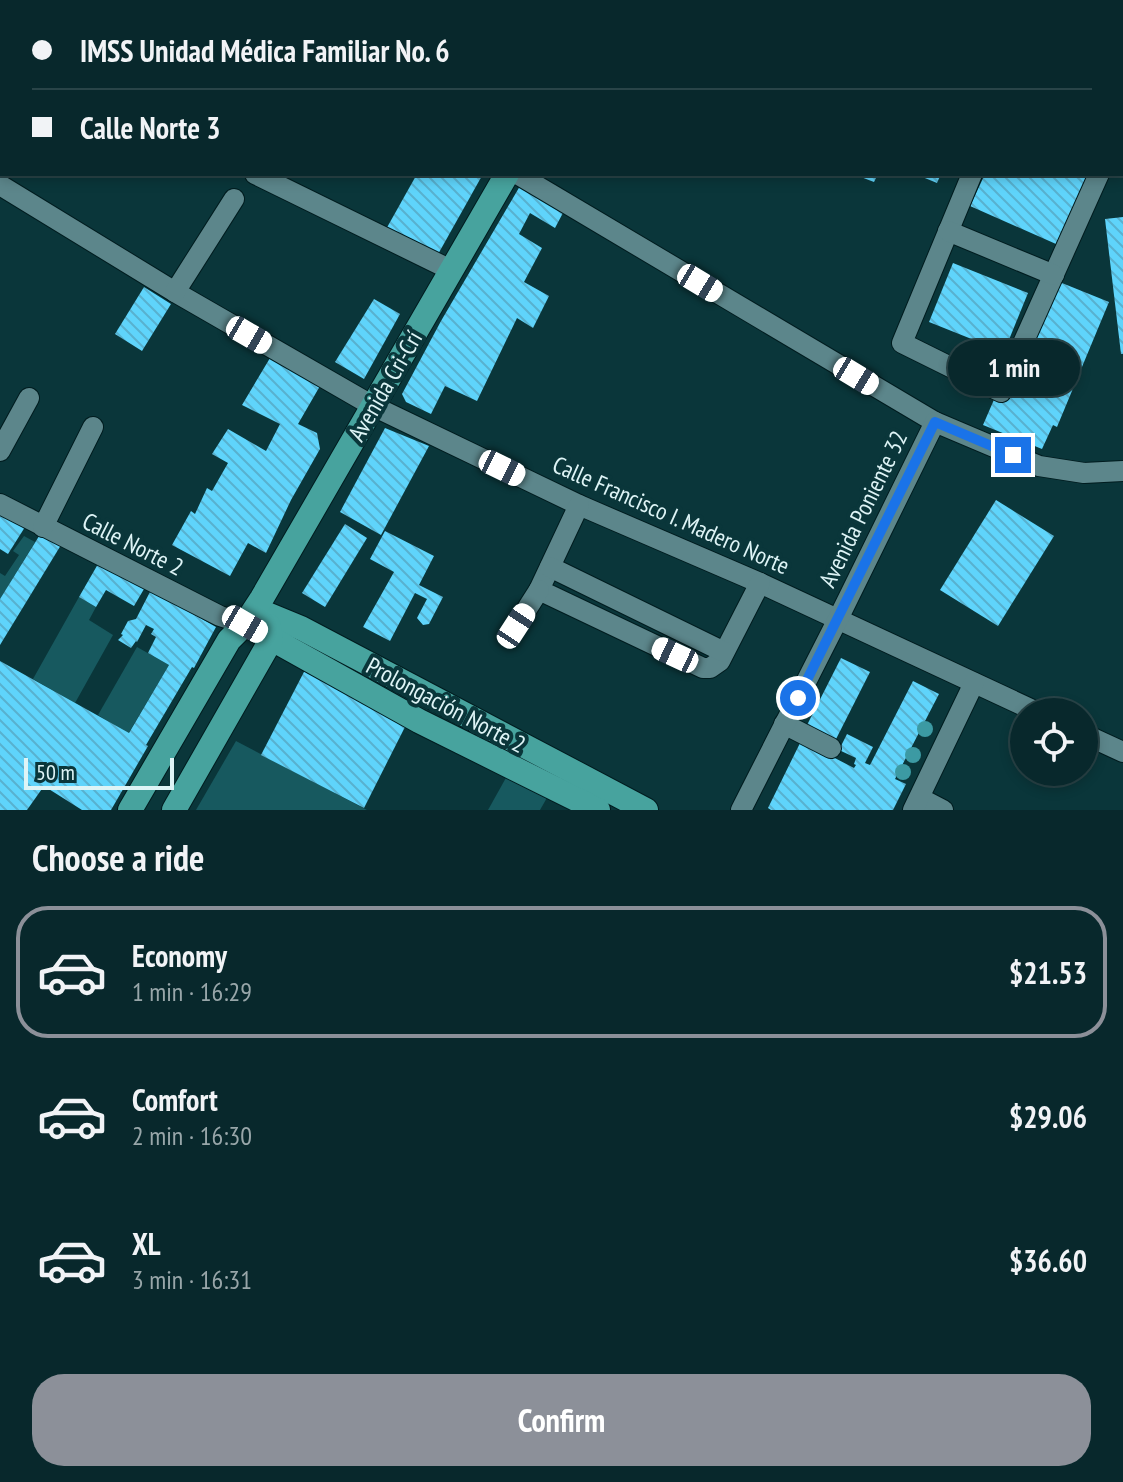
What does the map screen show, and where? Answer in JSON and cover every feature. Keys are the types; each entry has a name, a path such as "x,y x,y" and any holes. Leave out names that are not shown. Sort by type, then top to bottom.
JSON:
{"main road":[{"name":"Avenida Cri-Crí","path":"265,606 373,406 506,176"},
{"path":"130,810 229,640 265,606"},
{"path":"174,810 271,640 265,606"},
{"name":"Prolongación Norte 2","path":"265,606 633,807"},
{"name":"Prolongación Norte 2","path":"245,624 419,721 598,810"}],"street":[{"path":"259,176 451,270"},
{"path":"520,176 935,422 1039,466 1084,473 1123,471"},
{"path":"971,176 902,343 1001,392 1098,176"},
{"name":"Calle Francisco I. Madero Norte","path":"0,185 175,292 373,406 579,505 760,583 1010,700"},
{"path":"175,292 234,199"},
{"path":"948,231 1054,275"},
{"path":"0,451 29,398"},
{"name":"Avenida Poniente 32","path":"741,810 935,422"},
{"path":"43,527 93,427"},
{"name":"Calle Norte 2","path":"0,504 220,616 245,624"},
{"path":"516,626 539,590 579,505"},
{"path":"550,567 724,652"},
{"path":"539,590 703,668 715,666 720,661 760,583"},
{"path":"943,810 916,804 974,683"},
{"path":"784,724 831,748"},
{"path":"1098,740 1123,752"}],"shaded area":[{"path":"24,536 35,542 0,599 0,573 5,576 19,555 13,551"},
{"path":"79,597 96,607 89,620 113,635 75,703 33,679"},
{"path":"137,647 169,665 128,734 98,715"},
{"path":"236,741 367,810 196,810"},
{"path":"507,776 548,796 540,810 488,810"}],"building":[{"path":"416,176 482,176 437,256 385,231"},
{"path":"858,176 877,176 874,182"},
{"path":"920,176 940,176 937,183"},
{"path":"984,176 1087,176 1056,244 970,206"},
{"path":"520,186 564,211 555,228 530,213 519,234 542,248 524,282 549,296 533,328 517,318 477,401 445,386 431,414 406,402 402,394"},
{"path":"1123,217 1123,354 1121,354 1105,219"},
{"path":"953,263 1028,293 1004,352 929,322"},
{"path":"1057,281 1109,302 1057,427 1053,425 1042,449 983,425 996,395 1007,400"},
{"path":"144,287 171,304 142,351 115,334"},
{"path":"374,299 400,314 364,379 335,362"},
{"path":"270,358 320,386 298,424 317,433 320,449 266,553 248,543 230,576 172,545 191,511 195,514 207,488 212,491 228,463 212,454 228,429 266,451 280,424 242,405"},
{"path":"385,428 429,446 381,535 340,512"},
{"path":"996,500 1054,536 998,626 940,590"},
{"path":"0,513 25,527 8,554 0,549"},
{"path":"345,524 367,538 325,607 302,593"},
{"path":"385,531 434,556 419,585 443,597 429,624 423,625 417,618 427,599 415,593 390,641 363,627 394,572 370,559"},
{"path":"41,533 61,545 0,645 0,599"},
{"path":"98,564 144,589 134,606 106,590 96,607 79,597"},
{"path":"151,590 216,627 111,810 82,810 44,786 27,810 0,810 0,661 129,733 169,665 148,653 156,637 151,634 154,629 146,625 131,648 118,640 128,621 136,619"},
{"path":"841,658 870,672 833,745 804,731"},
{"path":"305,670 407,723 364,808 261,755"},
{"path":"913,681 939,694 895,779 906,784 893,810 768,808 803,737 854,768 856,758 839,750 847,734 873,747 865,763 870,765"}],"route":[{"path":"798,698 935,422 1013,455"}]}
